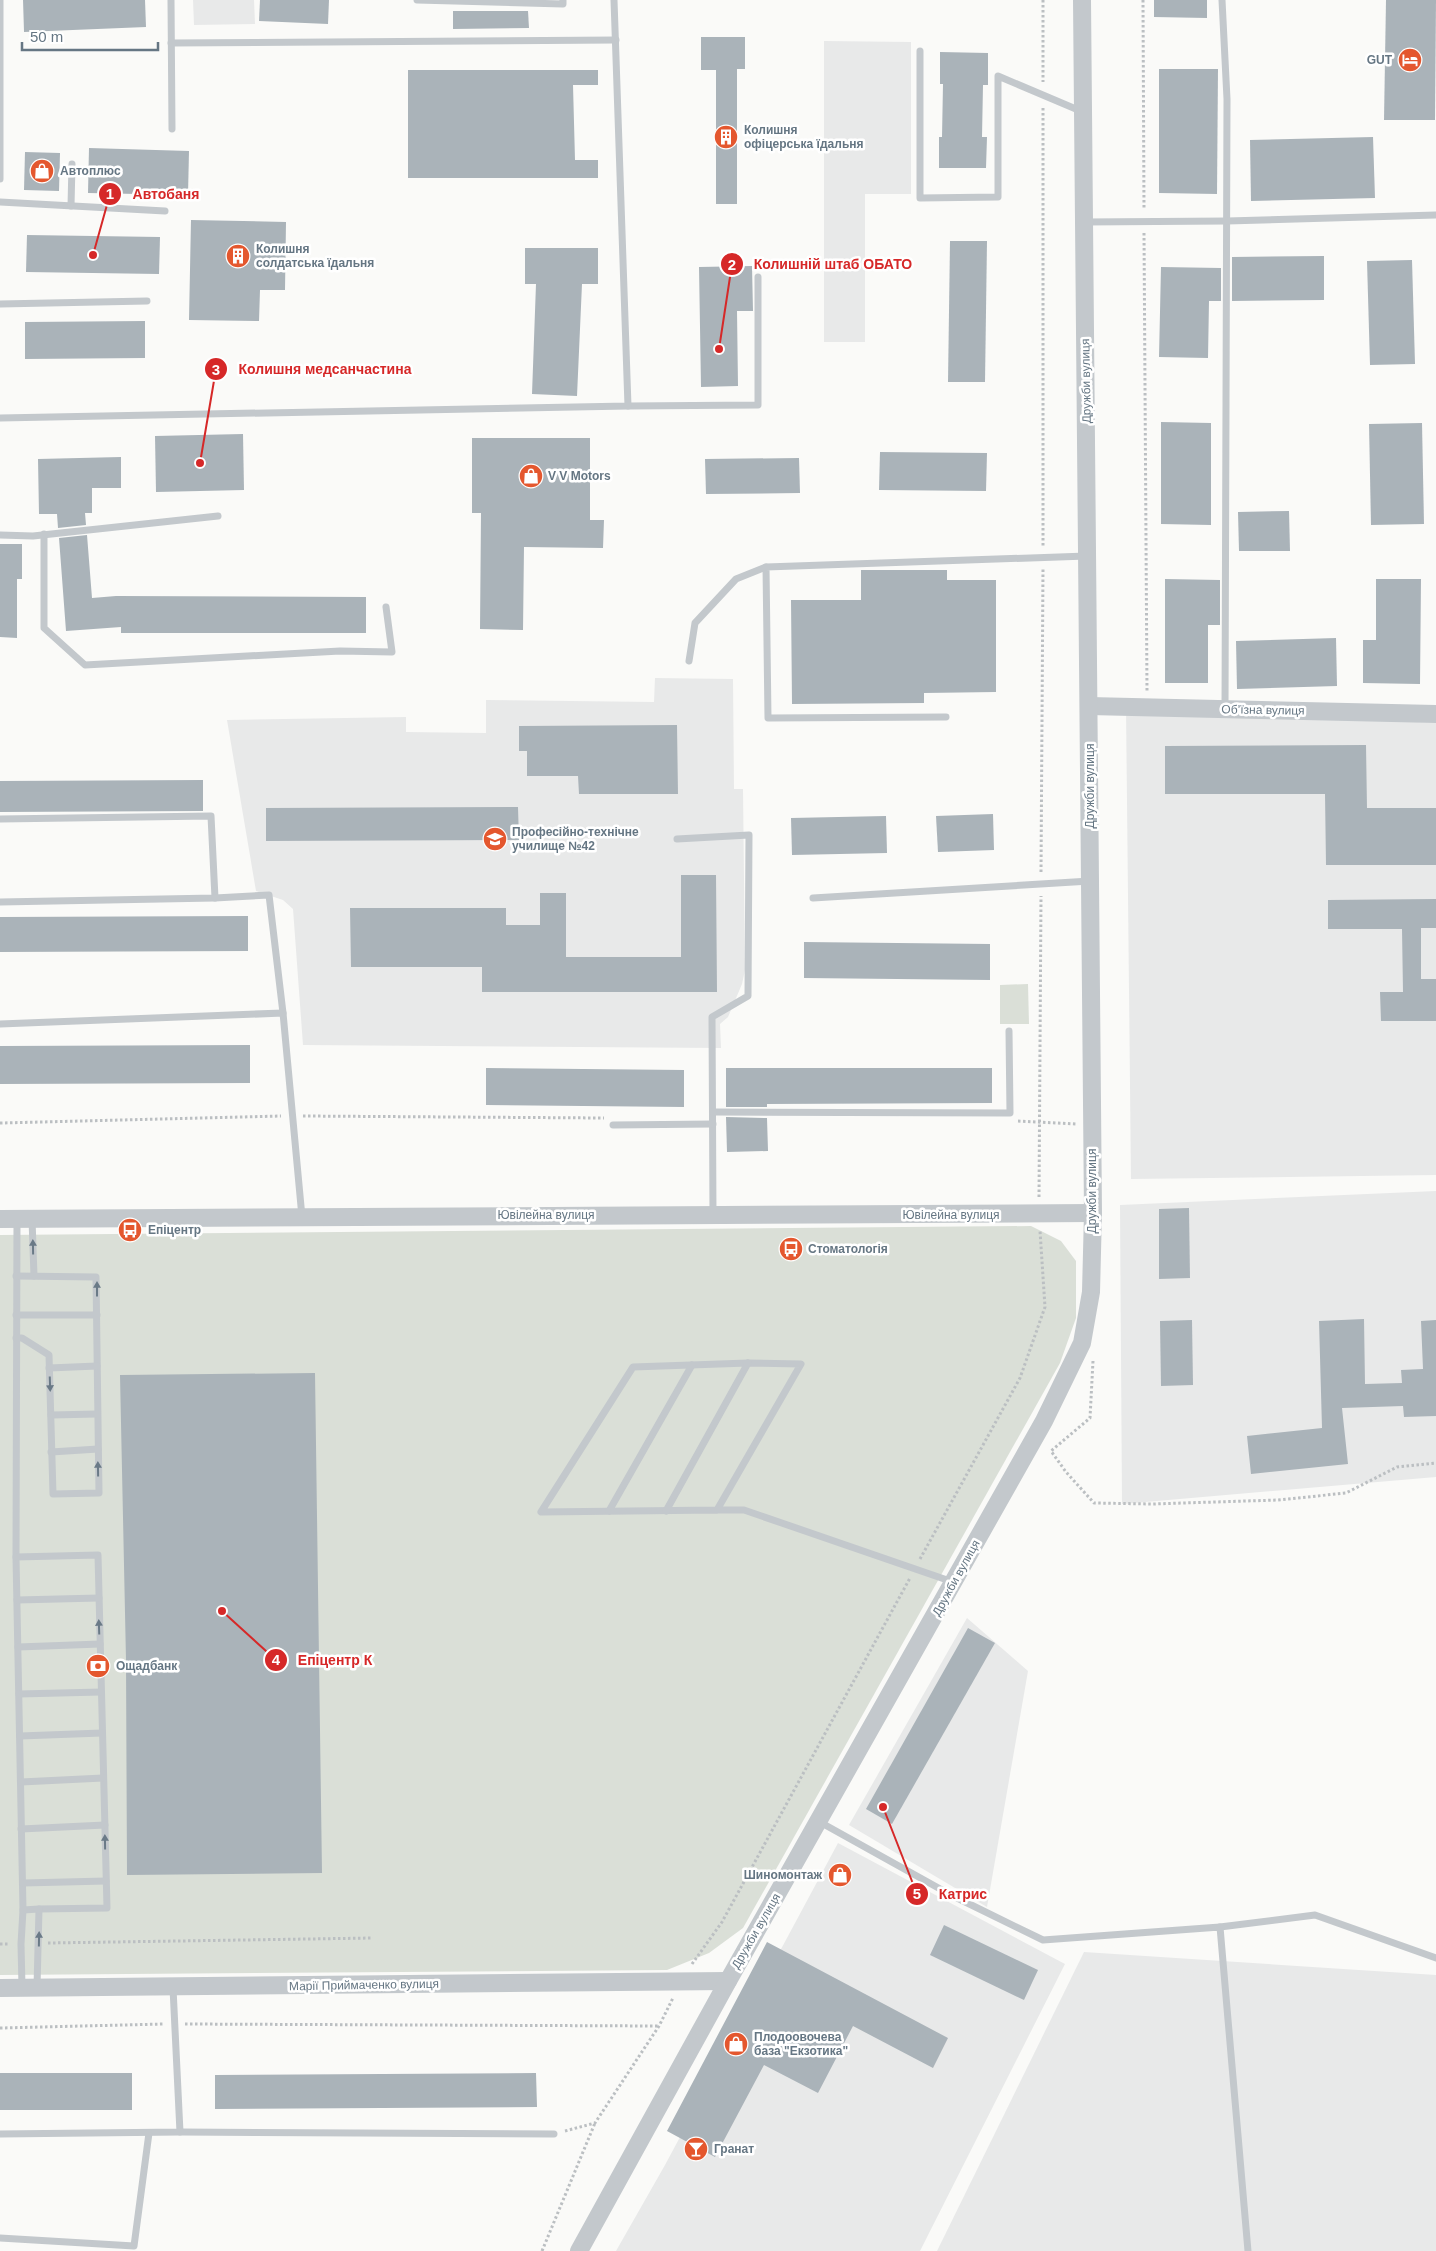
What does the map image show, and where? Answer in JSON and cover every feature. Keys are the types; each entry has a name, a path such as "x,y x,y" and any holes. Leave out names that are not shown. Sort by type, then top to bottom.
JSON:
{"street":[{"name":"Дружби вулиця","path":"579,2251 728,1981 1044,1421 1082,1343 1091,1292 1093,1214 1082,0"},
{"name":"Об’їзна вулиця","path":"1089,706 1436,714"},
{"name":"Ювілейна вулиця","path":"17,1218 1093,1214"},
{"name":"Марії Приймаченко вулиця","path":"0,1988 728,1981"}],"lane":[{"path":"0,0 0,180"},
{"path":"170,0 172,129"},
{"path":"417,0 563,4 563,0"},
{"path":"614,0 628,406"},
{"path":"1222,0 1227,99 1225,709"},
{"path":"171,43 616,40"},
{"path":"920,51 920,198 998,197 998,76 1083,112"},
{"path":"71,206 72,164"},
{"path":"0,202 165,210"},
{"path":"1084,222 1227,221 1436,215"},
{"path":"0,418 758,405 758,277"},
{"path":"0,304 147,301"},
{"path":"0,535 44,534 218,516"},
{"path":"44,534 44,628 85,665 340,651 392,652 386,608"},
{"path":"689,661 695,623 736,579 766,567 1088,556"},
{"path":"766,567 768,718 946,717"},
{"path":"0,818 212,816 215,898"},
{"path":"677,839 749,835 748,996 712,1017 712,1216"},
{"path":"813,898 1090,882"},
{"path":"0,902 215,898 269,895 283,1014 302,1217"},
{"path":"0,1024 283,1014"},
{"path":"713,1112 1010,1113 1009,1031"},
{"path":"613,1125 713,1124"},
{"path":"17,1218 16,1557 23,1883 21,1944 29,1988"},
{"path":"17,1218 34,1276"},
{"path":"16,1276 96,1276 99,1493 53,1494 49,1355 22,1338 16,1338"},
{"path":"16,1315 97,1315"},
{"path":"717,1510 801,1364 748,1363 633,1367 541,1512 744,1510 953,1582"},
{"path":"666,1511 748,1363"},
{"path":"49,1368 97,1366"},
{"path":"609,1511 692,1366"},
{"path":"50,1415 97,1414"},
{"path":"52,1452 98,1449"},
{"path":"16,1557 98,1555 106,1881 106,1908 23,1910"},
{"path":"17,1600 99,1598"},
{"path":"18,1647 100,1644"},
{"path":"19,1694 101,1692"},
{"path":"20,1736 102,1733"},
{"path":"21,1782 103,1778"},
{"path":"818,1821 951,1895 1043,1940 1199,1927 1220,1927 1315,1915 1436,1958"},
{"path":"21,1829 104,1825"},
{"path":"23,1883 106,1881"},
{"path":"29,1988 39,1943 39,1910"},
{"path":"1220,1927 1248,2251"},
{"path":"173,1987 180,2132"},
{"path":"0,2238 133,2249 149,2132"},
{"path":"0,2134 180,2132 554,2134"}],"path":[{"path":"542,2251 595,2123 659,2026 681,1981 722,1922 1020,1378 1045,1307 1039,1214 1043,557 1043,0"},
{"path":"1143,0 1147,708"},
{"path":"0,1124 293,1116 608,1118"},
{"path":"1039,1121 1092,1125"},
{"path":"1094,1359 1090,1418 1051,1451 1066,1472 1094,1504 1278,1500 1346,1493 1397,1467 1436,1463"},
{"path":"39,1943 373,1938"},
{"path":"0,1944 21,1944"},
{"path":"0,2028 175,2024 659,2026"},
{"path":"554,2134 595,2123"}],"shaded area":[{"path":"193,0 254,0 255,24 194,25"},
{"path":"824,41 911,42 911,194 865,194 865,342 824,342"},
{"name":"Професійно-технічне училище №42","path":"655,678 733,679 734,789 743,789 745,970 742,984 728,1017 720,1024 721,1048 303,1045 293,909 283,900 256,891 227,720 406,717 406,732 486,733 486,700 654,702"},
{"path":"1126,707 1436,723 1436,1175 1131,1179"},
{"path":"1028,984 1029,1024 1000,1024 1000,985"},
{"path":"1436,1191 1436,1477 1122,1504 1120,1205"},
{"path":"1031,1226 1061,1241 1076,1261 1076,1318 1060,1363 743,1928 709,1953 667,1970 0,1975 0,1235"},
{"path":"967,1618 1028,1671 987,1907 849,1825"},
{"path":"838,1843 1065,1964 920,2251 616,2251 665,2165"},
{"path":"1084,1952 1436,1975 1436,2251 937,2251"}],"building":[{"path":"23,0 145,0 146,27 24,32"},
{"path":"260,0 329,0 328,24 259,21"},
{"path":"1154,0 1207,0 1207,18 1154,17"},
{"name":"GUT","path":"1386,0 1436,0 1435,120 1384,120"},
{"path":"453,11 528,11 529,28 453,29"},
{"name":"Колишня офіцерська їдальня","path":"701,37 745,37 745,69 737,69 737,204 716,204 716,70 701,70"},
{"path":"940,52 988,53 988,85 983,85 982,137 987,137 986,168 939,168 939,137 942,137 943,84 940,84"},
{"path":"1159,69 1218,69 1217,194 1159,193"},
{"path":"408,70 598,70 598,85 573,85 575,160 598,160 598,178 408,178"},
{"path":"1373,137 1375,198 1251,201 1250,140"},
{"path":"89,148 189,151 188,195 88,193"},
{"name":"Автоплюс","path":"25,152 60,153 59,191 24,190"},
{"name":"Колишня солдатська їдальня","path":"191,220 286,222 285,290 260,290 259,321 189,320"},
{"path":"27,235 160,237 159,274 26,272"},
{"path":"950,241 987,241 985,382 948,382"},
{"path":"525,248 598,248 598,284 582,284 577,396 532,394 536,284 525,284"},
{"path":"1324,256 1324,300 1232,301 1232,257"},
{"path":"1412,260 1415,364 1370,365 1367,261"},
{"path":"752,266 753,311 737,311 738,386 701,387 699,267"},
{"path":"1161,267 1221,268 1221,301 1209,301 1208,358 1159,357"},
{"path":"145,321 145,358 25,359 25,322"},
{"path":"1161,422 1211,423 1211,525 1161,524"},
{"path":"1422,423 1424,524 1371,525 1369,424"},
{"path":"243,434 244,490 156,492 155,436"},
{"path":"472,438 590,438 590,520 604,520 603,548 524,547 523,630 480,629 481,513 472,513"},
{"path":"880,452 987,453 986,491 879,490"},
{"path":"121,457 121,488 92,488 92,513 85,513 86,525 58,528 57,514 39,514 38,459"},
{"path":"799,458 800,493 706,494 705,459"},
{"path":"1289,511 1290,551 1239,551 1238,512"},
{"path":"87,535 92,598 116,596 366,597 366,633 121,633 121,627 66,631 59,538"},
{"path":"0,544 22,544 22,579 17,579 17,638 0,637"},
{"path":"861,570 947,570 947,580 996,580 996,692 924,693 924,703 792,704 791,600 861,600"},
{"path":"1165,579 1220,580 1220,625 1208,625 1208,683 1165,683"},
{"path":"1376,579 1421,579 1420,684 1363,683 1363,640 1376,640"},
{"path":"1336,638 1337,686 1237,689 1236,641"},
{"path":"677,725 678,794 579,794 578,776 527,776 527,751 519,751 519,726"},
{"path":"1366,745 1367,808 1436,808 1436,865 1326,865 1325,794 1165,794 1165,746"},
{"path":"203,780 203,811 0,812 0,781"},
{"path":"518,807 519,840 266,841 266,808"},
{"path":"993,814 994,850 938,852 936,816"},
{"path":"886,816 887,853 792,855 791,818"},
{"path":"681,875 716,875 717,992 482,992 482,967 351,967 350,908 506,908 506,925 540,925 540,893 566,893 566,957 681,957"},
{"path":"1436,899 1436,928 1421,928 1421,979 1436,979 1436,1021 1381,1021 1380,992 1403,992 1402,929 1328,929 1328,900"},
{"path":"248,916 248,951 0,952 0,917"},
{"path":"804,942 990,944 990,980 804,978"},
{"path":"250,1045 250,1083 0,1084 0,1046"},
{"path":"486,1068 684,1070 684,1107 486,1105"},
{"path":"726,1068 992,1068 992,1103 767,1104 767,1107 726,1107"},
{"path":"726,1117 767,1118 768,1151 727,1152"},
{"path":"1189,1208 1190,1278 1159,1279 1159,1209"},
{"path":"1364,1319 1365,1384 1402,1383 1401,1370 1423,1369 1421,1321 1436,1320 1436,1416 1404,1417 1403,1406 1342,1408 1348,1464 1251,1474 1247,1436 1322,1428 1319,1321"},
{"path":"1192,1320 1193,1385 1161,1386 1160,1321"},
{"path":"315,1373 322,1873 127,1875 126,1660 120,1375"},
{"path":"968,1628 995,1643 892,1824 866,1809"},
{"path":"944,1925 1038,1970 1024,2000 930,1955"},
{"path":"767,1942 948,2038 933,2068 853,2026 818,2093 764,2065 715,2157 667,2131"},
{"path":"0,2073 132,2073 132,2110 0,2110"},
{"path":"536,2073 537,2107 215,2109 215,2075"}],"place":[{"name":"GUT","path":"1410,60"},
{"name":"Колишня офіцерська їдальня","path":"726,137"},
{"name":"Автоплюс","path":"42,171"},
{"name":"Автобаня","path":"93,255"},
{"name":"Колишня солдатська їдальня","path":"238,256"},
{"name":"Колишній штаб ОБАТО","path":"719,349"},
{"name":"Колишня медсанчастина","path":"200,463"},
{"name":"V V Motors","path":"531,476"},
{"name":"Професійно-технічне училище №42","path":"495,839"},
{"name":"Епіцентр","path":"130,1230"},
{"name":"Стоматологія","path":"791,1249"},
{"name":"Епіцентр К","path":"222,1611"},
{"name":"Ощадбанк","path":"98,1666"},
{"name":"Катрис","path":"883,1807"},
{"name":"Шиномонтаж","path":"840,1875"},
{"name":"Плодоовочева база \"Екзотика\"","path":"736,2044"},
{"name":"Гранат","path":"696,2149"}]}
